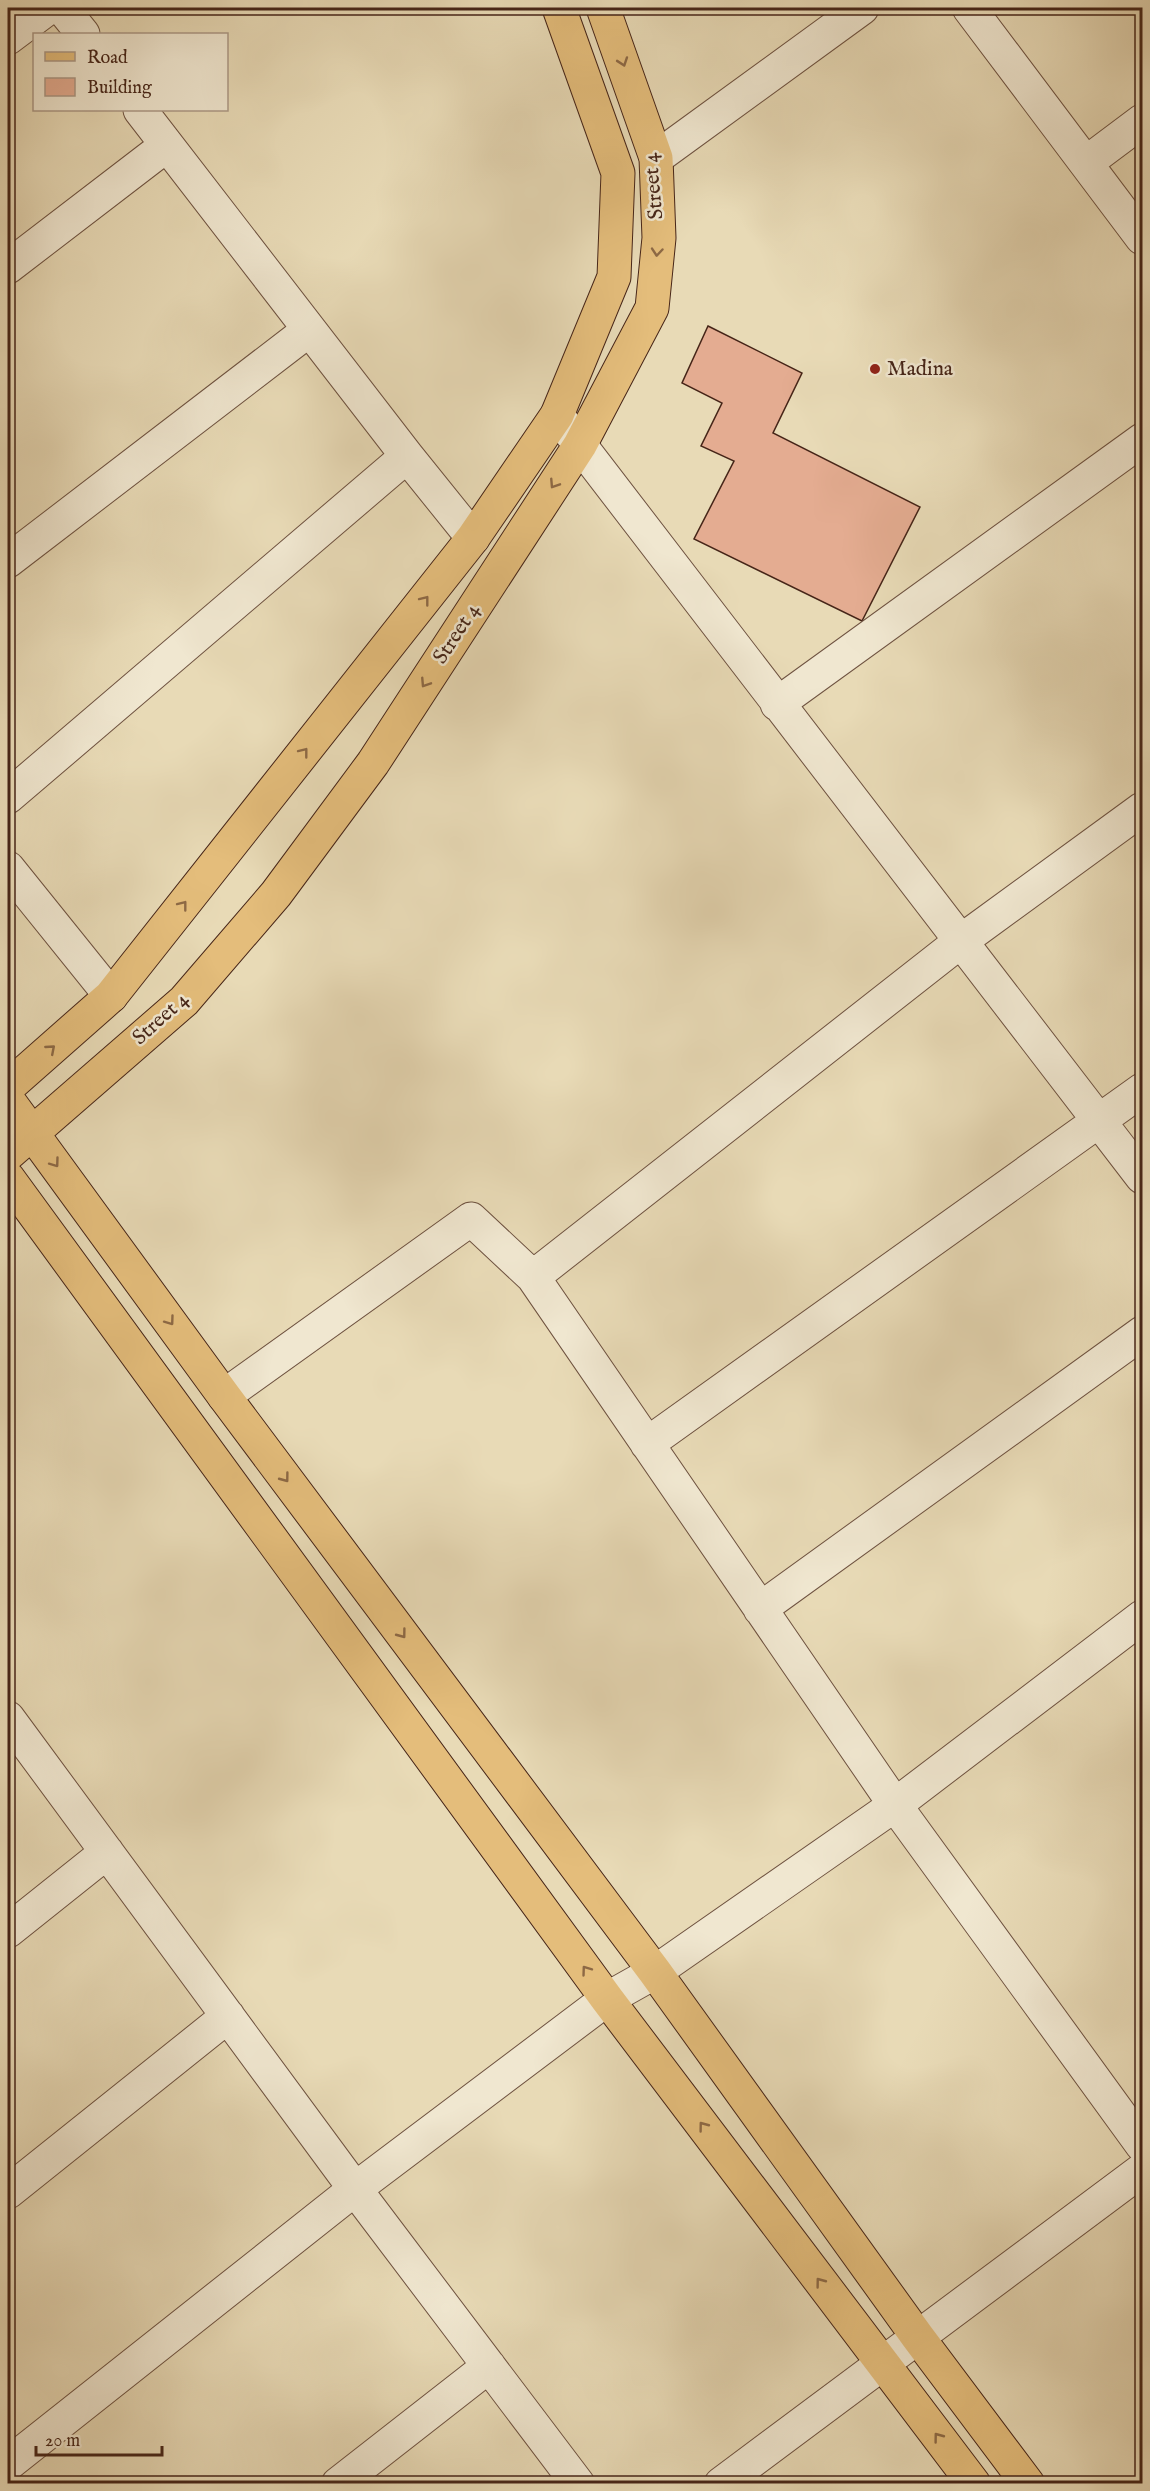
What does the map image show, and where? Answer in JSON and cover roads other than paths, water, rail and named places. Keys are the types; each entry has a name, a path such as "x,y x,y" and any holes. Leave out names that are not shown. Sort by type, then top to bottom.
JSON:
{"main road":[{"name":"Street 4","path":"8,1087 111,996 473,538 557,415 614,277 618,173 559,8"},
{"name":"Street 4","path":"8,1154 184,1001 276,894 373,764 580,445 652,308 658,238 656,158 603,8"},
{"path":"8,1100 224,1396 655,1972 917,2336 1028,2484"},
{"path":"8,1178 608,1999 974,2484"}],"street":[{"path":"8,38 48,8"},
{"path":"62,8 82,33"},
{"path":"656,158 862,8"},
{"path":"969,8 1143,238"},
{"path":"141,111 473,538"},
{"path":"1086,164 1143,121"},
{"path":"8,267 167,145"},
{"path":"8,561 309,330"},
{"path":"557,415 777,705 1143,1177"},
{"path":"777,705 1143,440"},
{"path":"8,797 407,456"},
{"path":"533,1277 961,941 1143,809"},
{"path":"8,868 111,996"},
{"path":"647,1444 1143,1090"},
{"path":"224,1396 471,1219 533,1277 895,1805 1143,2145"},
{"path":"760,1609 1143,1333"},
{"path":"8,2464 356,2189 608,1999 655,1972 895,1805 1143,1617"},
{"path":"8,1718 356,2189 578,2484"},
{"path":"8,1931 107,1852"},
{"path":"8,2192 228,2016"},
{"path":"721,2484 881,2362 1143,2170"},
{"path":"338,2484 489,2366"}],"place":[{"name":"Madina","path":"875,369"}]}
